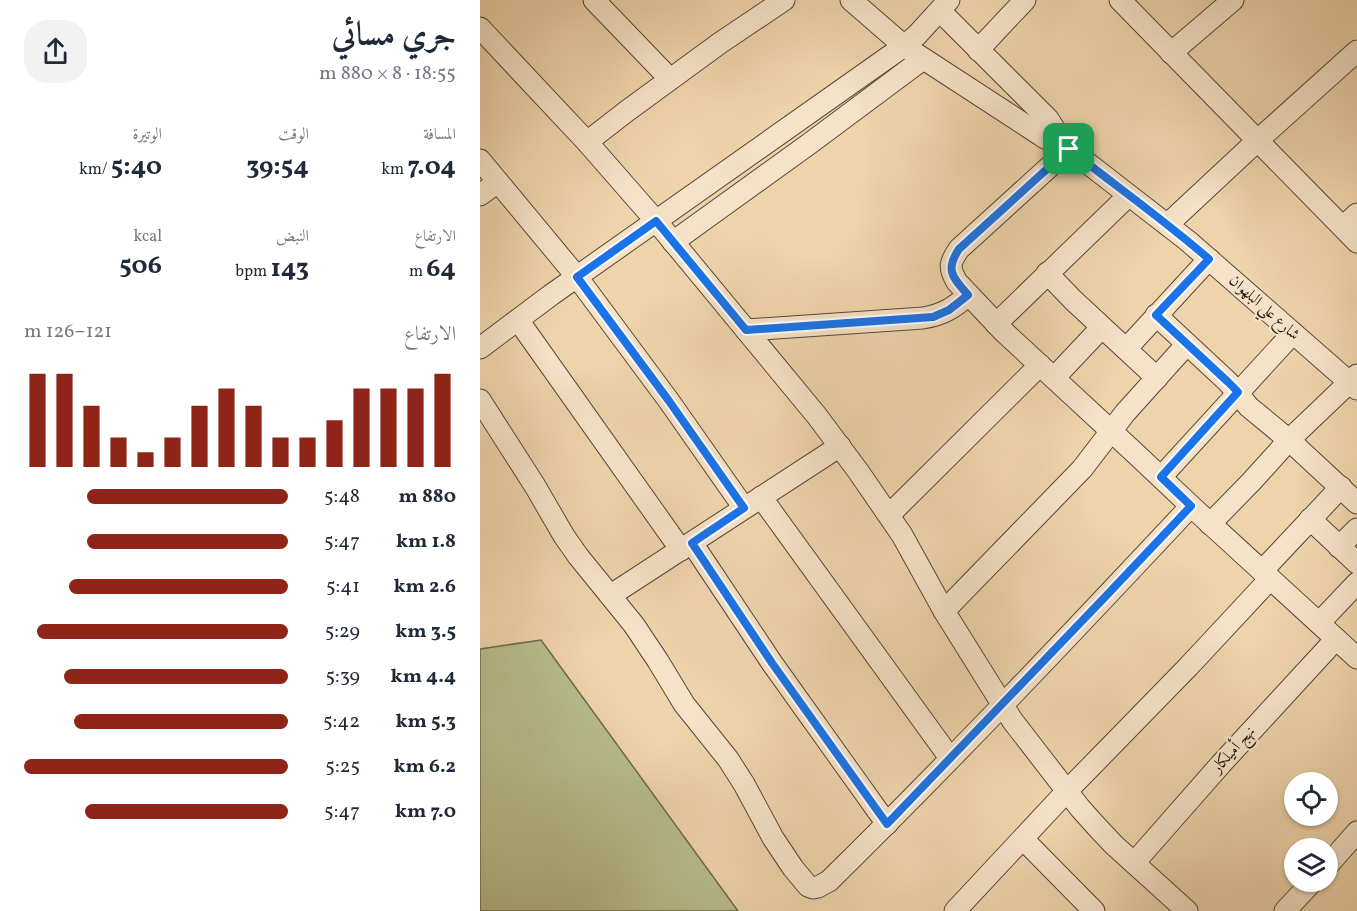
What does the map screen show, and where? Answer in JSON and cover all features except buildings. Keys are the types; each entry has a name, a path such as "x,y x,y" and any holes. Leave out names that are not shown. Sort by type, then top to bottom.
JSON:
{"street":[{"path":"594,0 670,79"},
{"name":"شارع علي البلهوان","path":"851,0 904,46 923,59 1036,132 1064,145 1128,196 1168,224 1293,333 1354,382"},
{"path":"978,50 1025,0"},
{"path":"1120,0 1257,141 1352,228"},
{"path":"1171,53 1233,0"},
{"path":"587,142 773,3"},
{"path":"480,348 904,46 944,5 978,50 1048,119 1064,145 959,249 953,258 951,267 957,282 996,324 1357,658"},
{"path":"480,28 587,142 656,221 818,417 902,535 944,611 1001,705 1097,827 1186,911"},
{"path":"1168,224 1357,51"},
{"path":"673,242 923,59"},
{"path":"480,160 577,277 662,392 753,503 950,758"},
{"path":"480,195 498,182"},
{"path":"996,324 1128,196"},
{"path":"1126,349 1209,259"},
{"path":"1047,273 1157,378"},
{"path":"746,330 923,318 940,315 968,295"},
{"path":"1156,315 1228,382 1245,402 1357,503"},
{"path":"518,320 772,663 887,824"},
{"path":"889,515 1047,371 1102,327"},
{"path":"1161,477 1293,333"},
{"path":"944,611 1082,469 1111,430 1187,344"},
{"path":"1210,524 1289,440 1354,382"},
{"path":"480,400 564,536 646,643 684,704 728,759 792,868 808,886 813,888 829,881 887,824 1191,506"},
{"path":"611,596 840,446"},
{"path":"955,911 1067,791 1188,667 1310,519 1341,487"},
{"path":"1310,519 1357,563"},
{"path":"1339,547 1357,529"},
{"path":"1319,623 1357,583"},
{"name":"نهج أميلكار","path":"1134,863 1251,730 1336,639"},
{"path":"1338,854 1357,832"},
{"path":"1023,839 1092,910"},
{"path":"1285,911 1303,892"}],"green space":[{"path":"541,640 738,911 480,911 480,649"}],"route":[{"path":"1069,149 1128,196 1168,224 1209,259 1156,315 1238,392 1161,477 1191,506 887,824 772,663 692,543 744,508 631,348 577,277 656,221 746,330 933,317 957,305 968,295 952,274 953,258 959,249 1069,149"}]}
